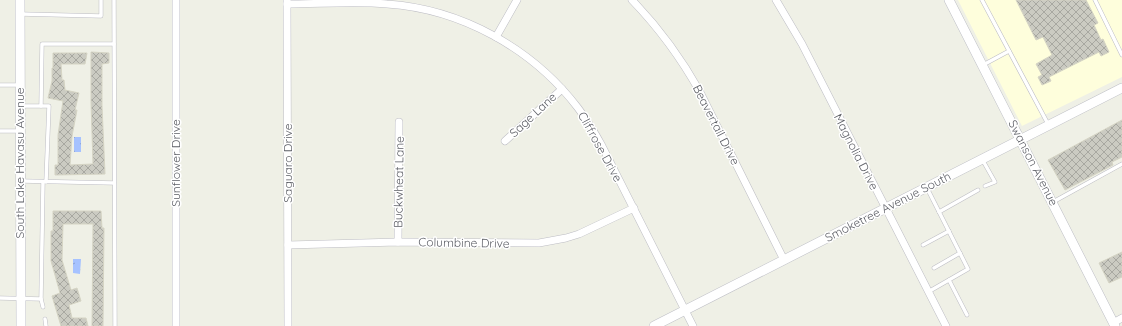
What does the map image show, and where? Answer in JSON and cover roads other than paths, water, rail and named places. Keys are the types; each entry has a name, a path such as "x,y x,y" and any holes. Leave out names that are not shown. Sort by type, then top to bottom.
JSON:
{"street":[{"name":"South Lake Havasu Avenue","path":"20,0 21,326"},
{"name":"Sunflower Drive","path":"176,0 176,326"},
{"path":"496,37 517,0"},
{"name":"Beavertail Drive","path":"632,0 668,41 685,66 700,92 784,260"},
{"name":"Magnolia Drive","path":"776,0 802,44 946,326"},
{"name":"Swanson Avenue","path":"950,0 1114,324"},
{"name":"Cliffrose Drive","path":"287,2 387,4 409,6 453,17 474,25 496,37 531,60 562,89 591,127 634,208 693,326"},
{"name":"Saguaro Drive","path":"287,2 288,326"},
{"name":"Smoketree Avenue South","path":"654,326 1122,88"},
{"name":"Sage Lane","path":"505,141 562,89"},
{"name":"Buckwheat Lane","path":"398,242 399,122"},
{"name":"Columbine Drive","path":"288,245 398,242 525,243 552,241 579,234 634,208"},
{"path":"1114,324 1122,318"}],"lane":[{"path":"20,14 101,16 101,0"},
{"path":"114,0 115,326"},
{"path":"982,0 1049,125"},
{"path":"1095,0 1122,55"},
{"path":"41,106 42,44 114,44"},
{"path":"983,65 1009,51"},
{"path":"0,85 20,85"},
{"path":"20,106 49,106 41,299 43,307"},
{"path":"0,131 20,131"},
{"path":"982,159 995,182 985,186"},
{"path":"1053,202 1122,164"},
{"path":"20,182 114,183"},
{"path":"927,188 968,269 928,292"},
{"path":"939,212 978,190"},
{"path":"923,245 949,231"},
{"path":"934,268 960,253"},
{"path":"949,280 967,315"},
{"path":"0,298 21,300 41,299"},
{"path":"45,319 46,326"}],"water":[{"path":"74,137 81,137 81,152 74,152"},
{"path":"73,259 81,259 80,274 73,273"}]}
